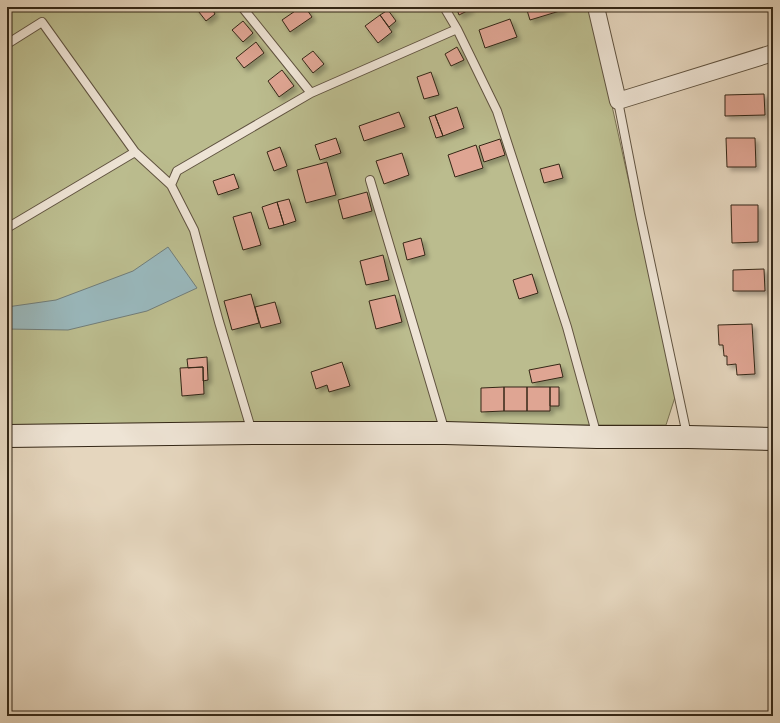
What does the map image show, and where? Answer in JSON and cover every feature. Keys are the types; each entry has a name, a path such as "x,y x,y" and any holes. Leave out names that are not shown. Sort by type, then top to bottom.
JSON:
{"street":[{"path":"596,7 618,101 773,52"},
{"path":"7,436 253,433 445,433 597,437 773,439"}],"lane":[{"path":"242,7 310,93"},
{"path":"444,7 457,29 497,111 567,327 597,437"},
{"path":"7,44 42,22 135,152 171,185 194,230 219,322 253,433"},
{"path":"171,185 177,171 310,93 457,29"},
{"path":"618,101 641,222 688,437"},
{"path":"7,228 135,152"},
{"path":"370,180 445,433"}],"green space":[{"path":"7,7 590,7 676,394 666,425 7,425"}],"water":[{"path":"168,247 197,288 147,311 68,330 7,329 7,307 56,300 133,271"}],"building":[{"path":"195,7 211,7 215,14 206,21"},
{"path":"301,7 305,7 312,17 290,32 282,20"},
{"path":"456,7 470,7 471,9 459,15"},
{"path":"526,7 562,7 563,10 530,20"},
{"path":"388,10 396,21 389,27 380,15"},
{"path":"380,15 392,32 378,43 365,26"},
{"path":"510,19 517,37 485,48 479,30"},
{"path":"243,21 253,33 243,42 232,30"},
{"path":"256,42 264,53 244,68 236,58"},
{"path":"457,47 464,60 451,66 445,54"},
{"path":"313,51 324,64 313,73 302,59"},
{"path":"282,70 294,86 279,97 268,81"},
{"path":"431,72 439,95 424,99 417,77"},
{"path":"764,94 765,115 725,116 725,95"},
{"path":"457,107 464,128 443,136 435,115"},
{"path":"399,112 405,127 364,141 359,126"},
{"path":"435,115 443,136 436,138 429,117"},
{"path":"336,138 341,153 320,160 315,145"},
{"path":"726,138 755,138 756,167 727,167"},
{"path":"500,139 505,155 484,162 479,146"},
{"path":"476,145 483,168 455,177 448,155"},
{"path":"280,147 287,166 274,171 267,152"},
{"path":"402,153 409,175 384,184 376,161"},
{"path":"327,162 336,195 306,203 297,170"},
{"path":"559,164 563,178 544,183 540,169"},
{"path":"234,174 239,188 218,195 213,181"},
{"path":"367,192 372,211 343,219 338,200"},
{"path":"289,199 296,221 284,225 277,202"},
{"path":"277,202 284,225 269,229 262,207"},
{"path":"731,205 758,205 758,242 732,243"},
{"path":"251,212 261,245 243,250 233,217"},
{"path":"421,238 425,255 407,260 403,243"},
{"path":"383,255 389,280 366,285 360,261"},
{"path":"764,269 765,291 733,291 733,270"},
{"path":"532,274 538,293 519,299 513,280"},
{"path":"251,294 259,323 232,330 224,301"},
{"path":"395,295 402,322 376,329 369,301"},
{"path":"275,302 281,323 261,328 255,307"},
{"path":"752,324 755,374 737,375 736,364 727,365 727,356 724,356 723,345 719,345 718,325"},
{"path":"207,357 208,380 203,381 203,367 188,368 187,359"},
{"path":"342,362 350,386 329,392 327,385 316,389 311,372"},
{"path":"560,364 563,377 532,383 529,370"},
{"path":"203,367 204,394 182,396 180,368"},
{"path":"504,387 527,387 527,411 504,411"},
{"path":"504,387 504,411 481,412 481,388"},
{"path":"527,387 550,387 550,411 527,411"},
{"path":"550,387 559,387 559,406 550,406"}]}
